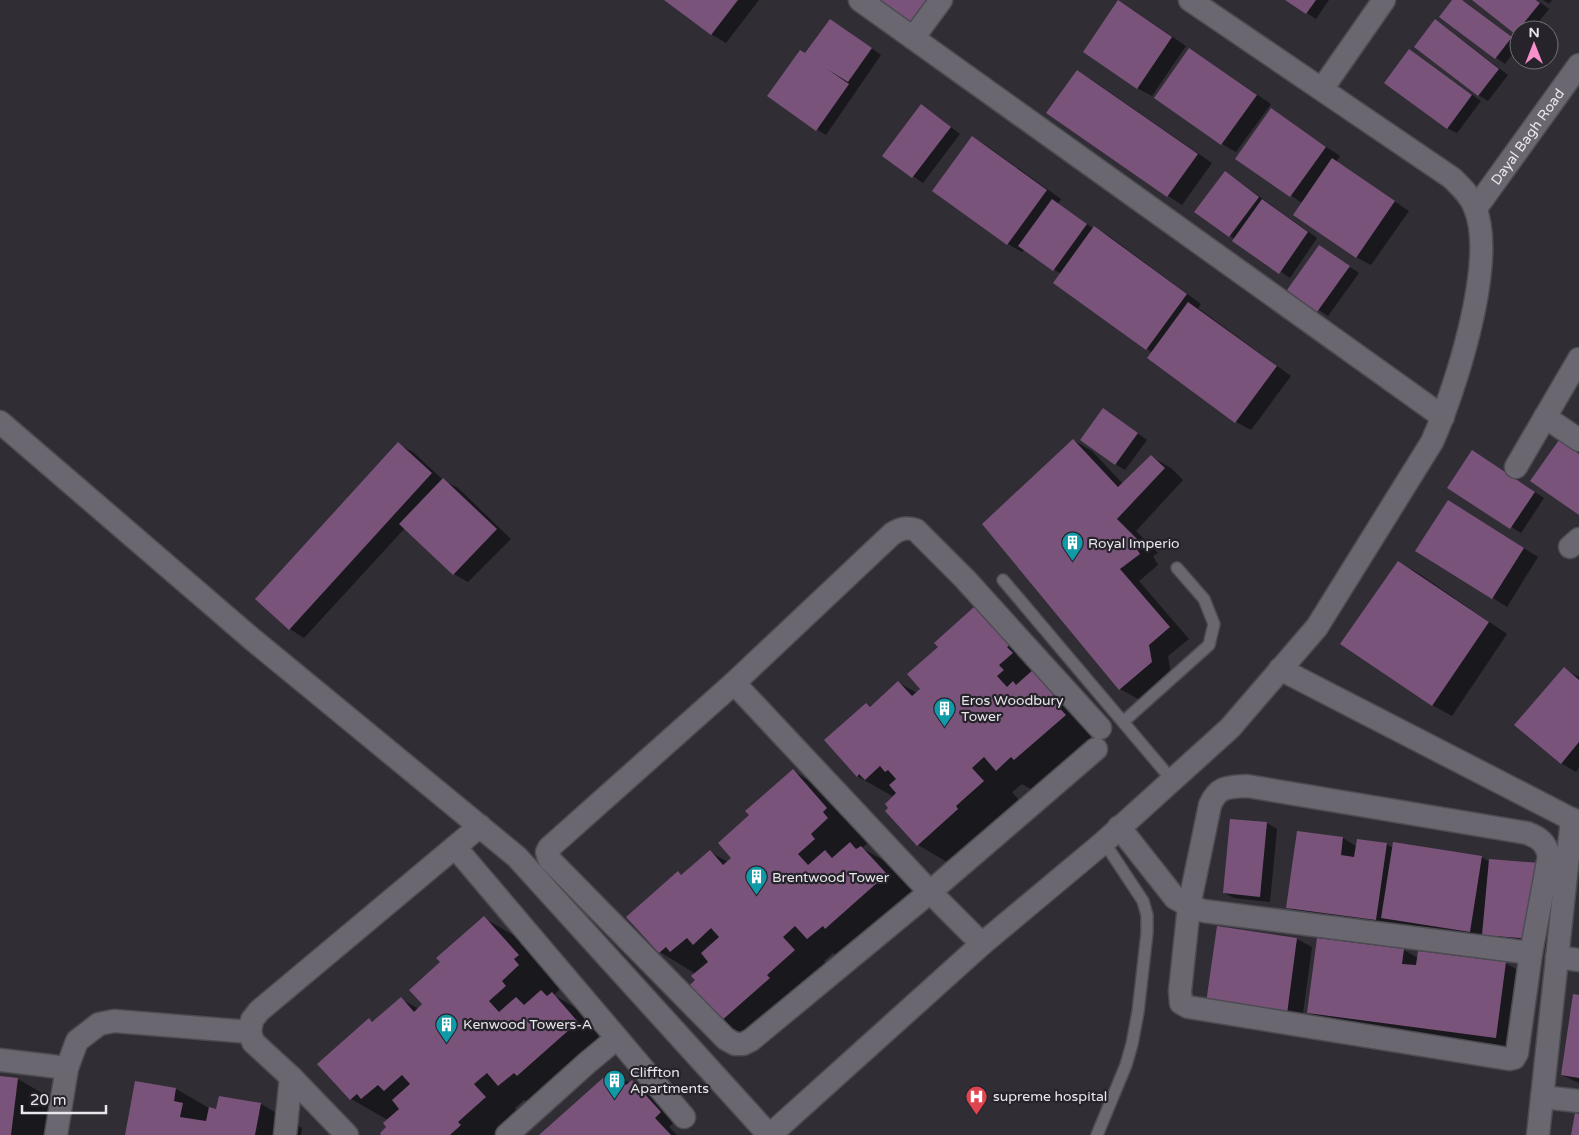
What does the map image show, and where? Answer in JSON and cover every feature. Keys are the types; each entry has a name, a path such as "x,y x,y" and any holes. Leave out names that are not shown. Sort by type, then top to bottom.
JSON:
{"street":[{"path":"860,0 1443,417"},
{"path":"913,38 941,0"},
{"path":"0,422 252,639 517,857 770,1135 982,944 1112,835 1230,728 1317,626 1432,442 1443,417 1470,328 1480,276 1481,233 1476,208 1466,193 1452,178 1190,0"},
{"path":"1322,89 1384,0"},
{"name":"Dayal Bagh Road","path":"1476,208 1579,65"},
{"path":"1516,467 1579,359"},
{"path":"1545,417 1579,440"},
{"path":"909,528 916,530 965,579 1098,738 930,892 751,1040 743,1044 735,1044 726,1039 549,860 547,852 549,848 734,683 892,534 900,529 909,528"},
{"path":"1280,669 1575,821 1568,958 1542,1097 1538,1135"},
{"path":"734,683 930,892 982,944"},
{"path":"1247,786 1527,833 1539,838 1547,847 1549,856 1531,953 1517,1053 1514,1058 1509,1059 1188,1007 1181,1003 1180,992 1189,906 1210,805 1214,795 1226,787 1247,786"},
{"path":"347,1135 291,1076 253,1042 250,1032 252,1020 259,1012 480,826"},
{"path":"1112,835 1175,898 1189,906 1204,911 1531,953"},
{"path":"454,847 684,1117"},
{"path":"56,1135 67,1068 78,1041 99,1024 114,1021 250,1032"},
{"path":"507,1135 617,1038"},
{"path":"0,1060 67,1068"},
{"path":"285,1135 291,1076"},
{"path":"1542,1097 1579,1101"}],"lane":[{"path":"1123,722 1209,645 1214,624 1204,599 1177,568"},
{"path":"1003,580 1172,780"},
{"path":"1097,1135 1126,1065 1132,1044 1138,1012 1147,915 1143,901 1112,835"}],"building":[{"path":"664,0 738,0 711,35"},
{"path":"874,0 935,0 913,31"},
{"path":"1118,0 1172,37 1137,89 1083,52"},
{"path":"1285,0 1316,0 1306,14"},
{"path":"1452,0 1462,0 1509,35 1509,41 1495,59 1439,17"},
{"path":"1472,0 1536,0 1540,3 1526,20 1509,20 1509,29"},
{"path":"830,19 872,48 848,82 827,69 849,84 816,131 767,96 800,50 805,53"},
{"path":"1435,19 1499,69 1478,96 1414,47"},
{"path":"1189,48 1257,95 1221,145 1154,98"},
{"path":"1409,49 1472,95 1447,129 1384,83"},
{"path":"1077,70 1198,154 1167,197 1046,113"},
{"path":"921,104 951,127 912,178 882,156"},
{"path":"1271,108 1326,147 1290,197 1235,159"},
{"path":"972,136 1047,190 1007,245 932,191"},
{"path":"1332,158 1395,201 1356,258 1293,215"},
{"path":"1225,171 1259,197 1229,237 1194,212"},
{"path":"1052,199 1087,224 1053,271 1018,246"},
{"path":"1262,199 1308,232 1279,274 1232,241"},
{"path":"1094,226 1187,294 1146,350 1053,283"},
{"path":"1319,245 1350,266 1317,312 1287,290"},
{"path":"1188,302 1277,366 1235,423 1147,358"},
{"path":"1103,408 1138,433 1115,465 1080,440"},
{"name":"Royal Imperio","path":"1073,439 1118,487 1151,455 1165,468 1117,519 1140,542 1134,545 1140,554 1120,569 1170,627 1149,645 1152,662 1119,690 982,524"},
{"path":"1559,440 1579,454 1579,515 1530,481"},
{"path":"398,442 432,473 289,630 255,599"},
{"path":"1472,450 1535,492 1510,529 1447,488"},
{"path":"443,478 497,529 453,575 399,524"},
{"path":"1448,500 1524,548 1492,599 1415,551"},
{"path":"1398,561 1489,622 1432,706 1340,644"},
{"name":"Eros Woodbury Tower","path":"974,607 991,626 994,623 1012,643 1007,647 1013,653 999,665 1004,670 997,676 1007,687 1013,681 1016,685 1034,669 1056,693 1050,698 1066,715 1014,760 1011,757 996,771 984,757 972,768 984,781 956,806 958,809 917,846 885,811 888,808 885,804 896,793 889,785 896,779 888,770 885,772 880,766 865,780 859,774 857,777 824,740 866,703 870,707 898,681 912,696 920,689 907,674 938,647 934,643"},
{"path":"1564,667 1579,680 1579,742 1561,764 1514,725"},
{"name":"Brentwood Tower","path":"793,769 827,808 823,812 828,818 811,834 815,839 798,854 808,865 825,850 832,858 850,842 856,849 861,846 887,874 825,929 823,926 807,939 795,926 783,937 795,950 767,975 770,978 720,1022 689,986 695,980 691,976 708,962 701,953 719,937 711,928 693,945 687,938 670,952 666,947 659,953 626,917 678,871 681,875 710,850 723,865 731,858 718,843 749,815 745,811"},
{"path":"1230,819 1267,822 1260,897 1223,893"},
{"path":"1297,831 1343,837 1341,855 1354,857 1357,839 1387,843 1376,920 1286,908"},
{"path":"1393,842 1482,856 1470,932 1381,918"},
{"path":"1489,859 1540,863 1533,939 1482,935"},
{"name":"Kenwood Towers-A","path":"484,916 519,955 514,959 519,965 502,981 506,986 489,1001 499,1012 516,997 524,1005 541,990 547,996 552,992 578,1022 517,1076 514,1073 498,1086 487,1073 474,1084 486,1097 458,1122 461,1125 450,1135 381,1135 380,1133 386,1127 383,1123 399,1109 392,1100 410,1084 402,1075 384,1091 378,1085 361,1099 357,1094 350,1100 317,1064 369,1018 372,1022 401,997 414,1012 422,1004 409,990 440,962 436,958"},
{"path":"1217,926 1297,938 1287,1014 1206,1003"},
{"path":"1317,938 1404,949 1402,964 1416,965 1418,951 1506,962 1496,1038 1307,1013"},
{"path":"1573,994 1579,995 1579,1078 1561,1075"},
{"name":"Cliffton Apartments","path":"612,1070 626,1085 632,1080 661,1112 655,1118 671,1135 539,1135"},
{"path":"0,1076 18,1078 11,1135 0,1135"},
{"path":"135,1081 176,1088 174,1101 183,1103 180,1117 206,1121 209,1107 216,1109 219,1096 261,1103 255,1135 125,1135"},
{"path":"1575,1113 1579,1114 1579,1135 1571,1135"}],"place":[{"name":"Royal Imperio","path":"1072,562"},
{"name":"Eros Woodbury Tower","path":"945,727"},
{"name":"Brentwood Tower","path":"756,896"},
{"name":"Kenwood Towers-A","path":"447,1043"},
{"name":"Cliffton Apartments","path":"614,1099"},
{"name":"supreme hospital","path":"977,1115"}]}
